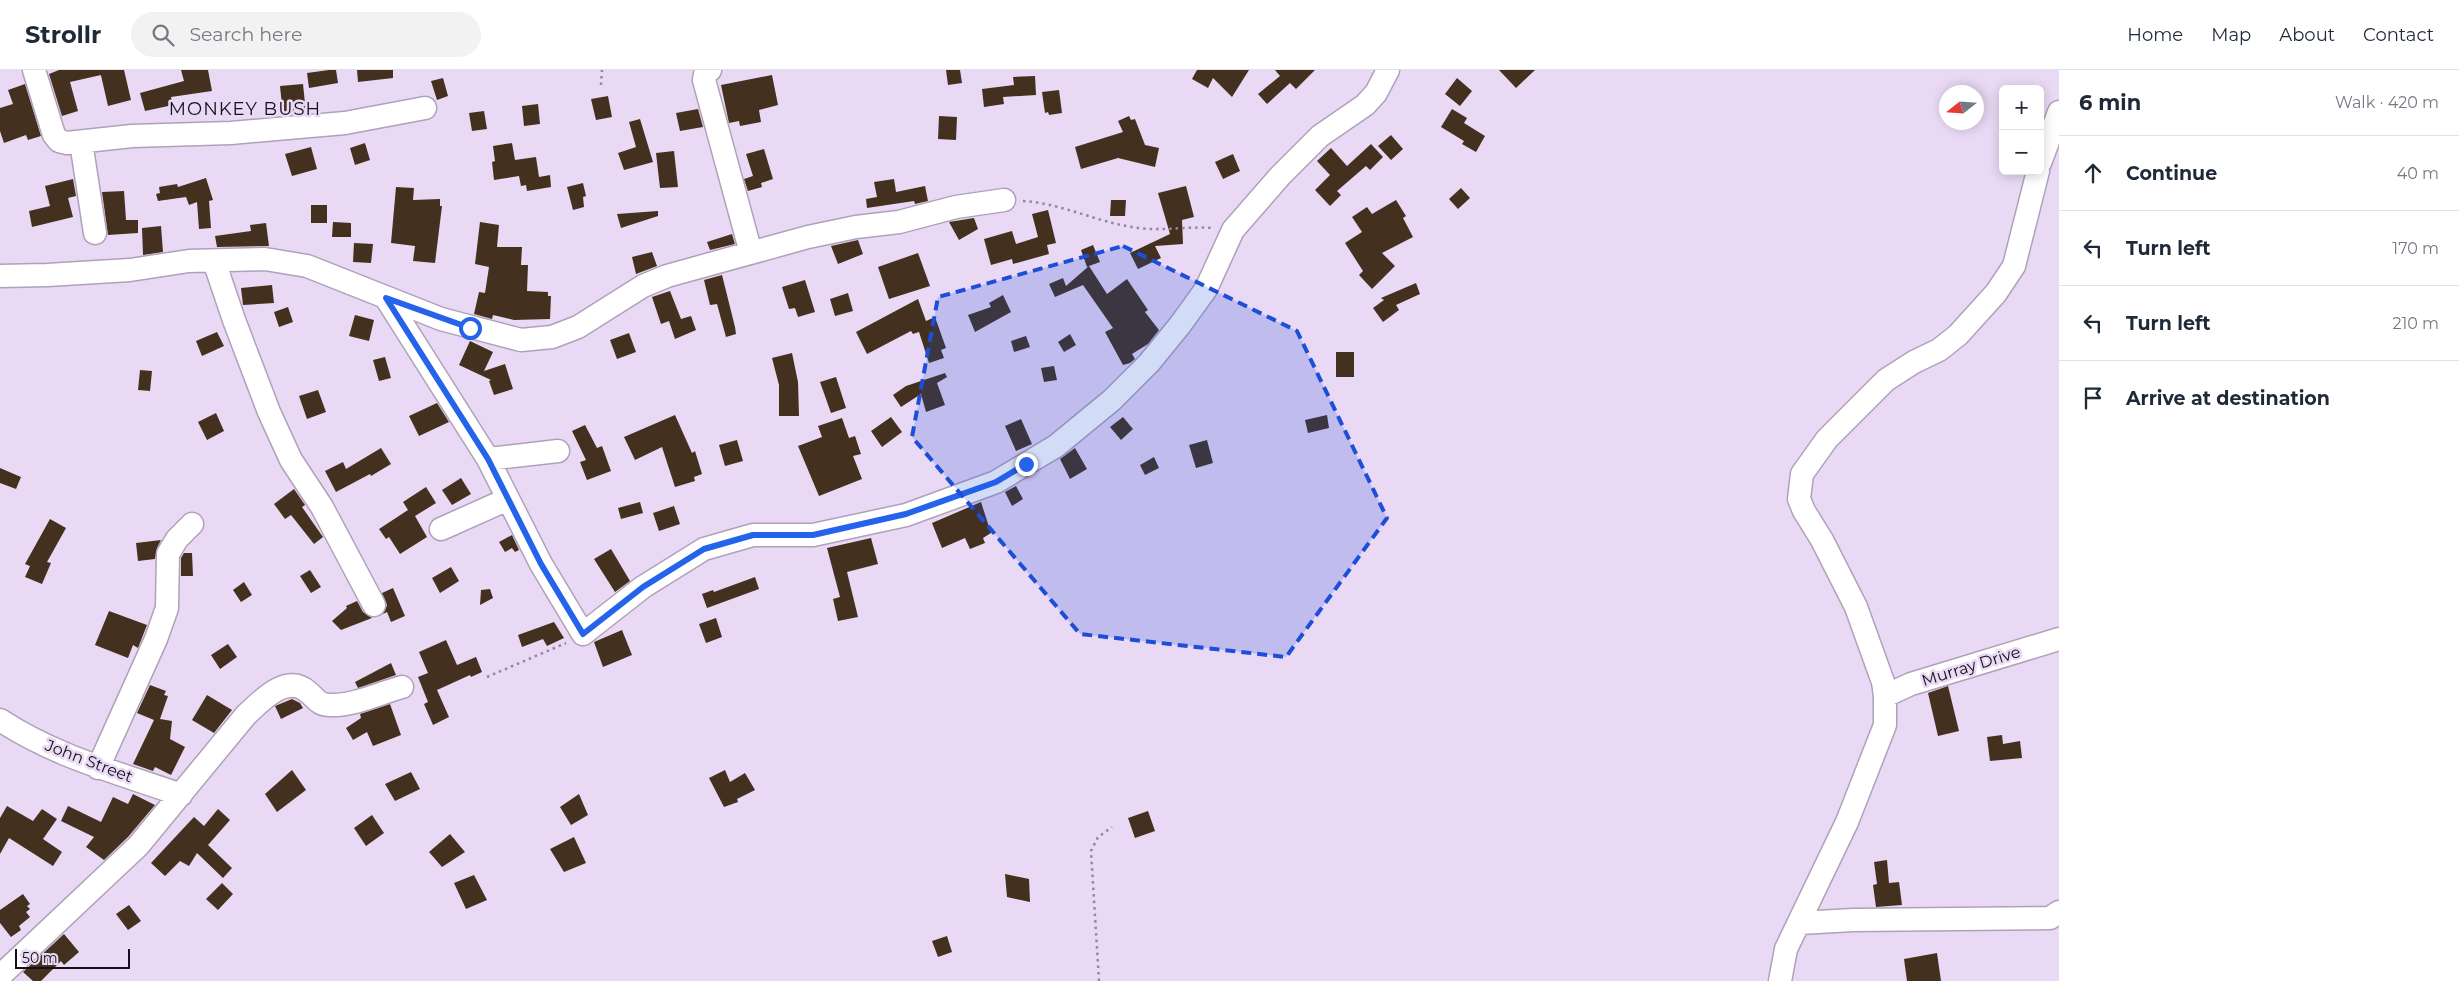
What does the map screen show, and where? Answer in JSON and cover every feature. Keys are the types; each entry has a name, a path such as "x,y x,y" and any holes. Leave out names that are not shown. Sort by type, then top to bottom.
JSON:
{"street":[{"path":"34,70 54,135 59,141 67,143 132,136 231,133 345,123 426,108"},
{"path":"710,70 705,74 704,80 751,254"},
{"path":"386,298 488,459 541,564 583,634 643,587 704,549 753,535 813,535 906,514 996,482 1056,446 1112,400 1149,363 1206,289 1233,230 1280,176 1320,136 1366,105 1376,93 1388,70"},
{"path":"2044,152 2059,112"},
{"path":"81,142 95,233"},
{"path":"1780,981 1786,949 1800,923 1846,822 1885,725 1883,682 1856,608 1799,499 1802,474 1827,439 1886,380 1939,350 1958,335 1996,293 2014,266 2037,175"},
{"path":"0,276 130,270 189,261 265,258 307,266 441,319 485,333 529,340 552,337 578,328 643,286 667,276 808,237 856,227 899,222 956,208 1004,200"},
{"path":"214,261 234,320 291,460 322,507 374,605"},
{"path":"488,459 558,451"},
{"path":"441,529 508,499"},
{"path":"98,768 167,608 168,554 177,539 192,524"},
{"name":"Murray Drive","path":"1885,696 1911,684 2059,640"},
{"path":"0,976 138,846 246,715 276,690 289,685 302,686 318,703 330,705 346,703 402,687"},
{"name":"John Street","path":"0,720 56,751 98,768 182,794"},
{"path":"1800,923 1853,920 2050,918 2058,914"}],"path":[{"path":"601,86 602,70"},
{"path":"1004,200 1044,202 1086,218 1133,228 1205,227 1233,230"},
{"path":"487,677 583,634"},
{"path":"1099,981 1091,851 1098,837 1112,827"}],"highlighted area":[{"path":"1123,246 1297,331 1387,518 1286,657 1080,634 912,437 938,297"}],"building":[{"path":"59,70 124,70 131,100 108,106 101,75 70,82 78,111 62,116 49,74"},
{"path":"181,70 208,70 212,91 171,97 173,105 145,111 140,93 184,81"},
{"path":"336,70 338,83 309,88 307,73"},
{"path":"357,70 393,70 393,78 358,82"},
{"path":"946,70 960,70 962,83 948,85"},
{"path":"1197,70 1249,70 1232,97 1213,78 1208,88 1192,79"},
{"path":"1275,70 1315,70 1296,89 1290,83 1267,104 1258,94 1280,76"},
{"path":"1499,70 1535,70 1516,88"},
{"path":"772,75 778,105 759,110 761,122 740,126 739,121 729,123 721,85"},
{"path":"1035,76 1036,95 1003,97 1004,104 984,107 982,89 1014,85 1013,77"},
{"path":"443,78 448,96 437,100 431,81"},
{"path":"1457,78 1472,91 1460,106 1445,94"},
{"path":"25,84 41,136 28,140 26,135 4,143 0,131 0,108 13,104 8,90"},
{"path":"303,84 306,113 283,115 280,86"},
{"path":"1059,90 1062,113 1049,115 1048,112 1045,113 1042,92"},
{"path":"608,96 612,117 596,120 591,99"},
{"path":"538,104 540,124 524,126 522,106"},
{"path":"698,109 703,127 680,131 676,113"},
{"path":"1452,109 1467,118 1464,123 1485,136 1476,152 1462,144 1464,141 1441,127"},
{"path":"484,111 487,129 472,131 469,113"},
{"path":"939,116 957,117 956,140 938,139"},
{"path":"1129,116 1131,120 1135,119 1145,145 1159,148 1155,167 1118,158 1081,169 1075,147 1123,132 1118,121"},
{"path":"640,119 653,162 624,170 618,153 636,147 629,122"},
{"path":"1391,135 1403,149 1391,160 1378,146"},
{"path":"365,143 370,160 355,165 350,148"},
{"path":"512,143 515,160 536,157 539,177 550,175 551,187 527,191 526,185 521,186 519,176 494,180 492,162 495,161 493,146"},
{"path":"1371,144 1383,157 1370,170 1366,166 1337,191 1341,195 1330,206 1315,190 1330,175 1317,161 1331,148 1347,166"},
{"path":"311,147 317,169 292,176 285,154"},
{"path":"764,149 773,179 761,183 762,187 748,191 744,179 753,176 746,154"},
{"path":"674,151 678,187 660,188 656,153"},
{"path":"1233,154 1240,171 1223,179 1215,162"},
{"path":"206,178 213,200 209,201 211,228 199,229 197,202 189,205 186,197 158,201 156,194 160,193 159,187 177,184 178,187"},
{"path":"73,179 76,196 68,198 73,217 32,227 29,211 50,206 45,186"},
{"path":"894,179 896,192 925,186 928,201 915,204 914,201 867,208 866,199 877,197 874,182"},
{"path":"583,183 586,196 583,197 584,207 573,210 567,187"},
{"path":"1186,186 1194,217 1182,220 1183,244 1155,246 1161,258 1138,269 1130,253 1170,234 1158,193"},
{"path":"396,187 414,188 413,200 440,199 440,206 442,206 435,263 413,261 415,246 391,243"},
{"path":"1461,188 1470,198 1458,209 1449,199"},
{"path":"124,191 126,220 138,220 138,233 108,235 102,192"},
{"path":"1111,200 1126,200 1125,216 1110,216"},
{"path":"1396,200 1406,216 1403,218 1413,237 1382,253 1395,266 1372,289 1359,275 1363,271 1345,243 1362,232 1352,217 1367,207 1372,214"},
{"path":"311,205 327,205 327,223 311,223"},
{"path":"1048,210 1056,243 1047,245 1049,254 1013,264 1012,259 991,265 984,239 1012,231 1016,244 1038,237 1032,214"},
{"path":"658,211 658,216 621,228 617,214"},
{"path":"974,218 978,229 959,240 949,222"},
{"path":"333,222 351,223 351,237 332,237"},
{"path":"480,222 499,225 497,247 522,247 521,265 528,265 527,291 548,292 548,296 551,296 550,319 514,320 493,315 492,319 474,314 479,292 485,293 489,267 475,264"},
{"path":"266,223 269,246 217,247 215,236 251,231 250,225"},
{"path":"161,226 163,252 143,255 142,228"},
{"path":"732,234 735,244 710,250 707,242"},
{"path":"858,240 863,254 838,264 831,246"},
{"path":"354,243 373,244 371,263 353,262"},
{"path":"1093,245 1100,262 1087,267 1081,250"},
{"path":"652,252 657,266 636,274 632,257"},
{"path":"918,253 930,286 889,299 878,267"},
{"path":"1089,266 1107,294 1127,279 1148,310 1145,312 1159,330 1148,344 1132,354 1135,359 1130,363 1123,365 1105,332 1113,328 1083,285 1055,297 1049,284 1063,278 1066,286"},
{"path":"722,275 736,334 726,337 717,304 710,305 704,280"},
{"path":"805,280 815,312 798,317 795,308 789,309 782,287"},
{"path":"1416,283 1420,294 1396,305 1399,310 1383,322 1373,308 1384,300 1381,298"},
{"path":"272,285 274,303 243,305 241,288"},
{"path":"670,291 681,319 691,316 696,330 675,339 669,321 661,324 652,297"},
{"path":"848,293 853,311 835,316 830,299"},
{"path":"1003,295 1011,312 975,332 968,315 991,307 989,303"},
{"path":"918,299 926,321 935,317 946,348 941,350 944,358 929,363 919,332 913,334 911,331 867,354 856,332"},
{"path":"288,307 293,322 279,327 274,312"},
{"path":"355,315 374,320 369,341 349,336"},
{"path":"217,332 224,346 202,356 196,341"},
{"path":"629,333 636,352 617,359 610,340"},
{"path":"1070,334 1076,345 1064,352 1058,342"},
{"path":"1026,336 1030,347 1014,352 1011,341"},
{"path":"470,341 493,352 484,371 505,364 513,389 494,395 489,381 491,380 459,365"},
{"path":"1336,352 1354,352 1354,377 1336,377"},
{"path":"792,353 798,382 799,416 779,416 779,385 772,358"},
{"path":"385,357 391,378 379,381 373,360"},
{"path":"1054,366 1057,380 1044,382 1041,368"},
{"path":"140,370 152,371 150,391 138,390"},
{"path":"945,373 947,377 937,383 945,405 926,412 921,394 901,407 893,395 906,386"},
{"path":"836,377 846,408 831,413 820,382"},
{"path":"318,390 326,412 307,419 299,396"},
{"path":"437,403 449,422 419,436 409,416"},
{"path":"216,413 224,431 207,440 198,422"},
{"path":"675,415 692,453 695,451 702,474 694,477 695,481 675,487 662,447 635,460 624,437"},
{"path":"1327,415 1329,428 1308,433 1305,420"},
{"path":"891,417 902,432 882,447 871,431"},
{"path":"1123,417 1133,429 1121,440 1110,427"},
{"path":"842,418 849,438 855,436 861,454 853,456 862,479 819,496 798,446 822,437 818,426"},
{"path":"1021,419 1032,444 1016,451 1005,426"},
{"path":"585,425 597,448 602,446 611,471 587,480 580,462 586,460 572,431"},
{"path":"737,440 743,461 725,466 719,445"},
{"path":"1207,440 1213,463 1196,468 1189,445"},
{"path":"381,448 391,464 371,476 370,474 336,492 325,471 343,462 346,469"},
{"path":"1075,448 1087,469 1070,479 1060,459"},
{"path":"1154,457 1159,468 1145,475 1140,465"},
{"path":"0,468 21,477 16,489 0,483"},
{"path":"461,478 471,494 452,505 442,490"},
{"path":"1016,486 1023,499 1012,506 1005,492"},
{"path":"426,487 436,503 415,516 427,537 400,554 389,537 386,539 379,529 408,510 403,502"},
{"path":"294,489 305,505 302,507 323,537 314,544 291,515 285,519 274,504"},
{"path":"640,502 643,513 621,519 618,508"},
{"path":"981,502 991,533 983,538 985,543 970,549 965,538 942,548 932,523"},
{"path":"674,506 680,524 659,531 653,513"},
{"path":"50,519 66,528 47,562 51,563 42,584 25,577 30,566 25,564"},
{"path":"512,535 519,550 515,552 512,548 505,552 499,542"},
{"path":"871,538 878,564 847,572 858,617 838,621 833,599 840,597 827,548"},
{"path":"161,540 155,559 138,561 136,543"},
{"path":"611,549 630,581 615,592 594,559"},
{"path":"184,553 192,553 193,576 181,576 181,558"},
{"path":"451,567 459,581 440,593 432,578"},
{"path":"310,570 321,587 311,593 300,576"},
{"path":"755,577 759,589 707,608 702,594 713,590 714,592"},
{"path":"244,582 252,595 241,602 233,590"},
{"path":"393,588 405,616 391,622 387,612 383,614 387,605 382,593"},
{"path":"490,589 493,598 480,605 481,590"},
{"path":"357,601 363,612 372,618 341,630 332,621 347,608 346,606"},
{"path":"109,611 147,625 138,648 133,645 128,658 95,645"},
{"path":"716,618 722,637 706,643 699,624"},
{"path":"554,622 564,638 547,646 543,639 522,647 518,635"},
{"path":"622,630 632,655 603,667 594,642"},
{"path":"446,640 457,665 476,657 482,672 471,677 470,675 437,690 449,717 433,725 424,704 428,702 418,677 428,673 419,652"},
{"path":"228,644 237,657 220,669 211,655"},
{"path":"391,663 396,675 358,688 355,682"},
{"path":"150,685 166,691 164,695 168,696 160,719 172,721 170,739 185,747 171,775 155,767 153,771 133,764 154,720 137,713"},
{"path":"1948,686 1959,731 1938,736 1928,693"},
{"path":"207,695 232,710 214,733 192,720"},
{"path":"292,699 300,703 303,708 281,719 275,706"},
{"path":"390,704 401,735 373,746 367,732 353,740 346,728 361,718 360,714"},
{"path":"2002,735 2003,744 2020,741 2022,758 1990,761 1987,737"},
{"path":"292,770 306,790 277,812 265,794"},
{"path":"725,770 730,782 745,773 755,790 737,799 738,802 724,807 709,778"},
{"path":"411,772 420,789 395,801 385,784"},
{"path":"133,794 155,805 128,837 104,860 86,847 94,837 61,821 68,806 101,822 113,797 128,804"},
{"path":"579,794 588,815 571,825 560,807"},
{"path":"7,806 33,821 42,809 57,819 43,839 62,852 53,866 9,838 0,854 0,818"},
{"path":"218,809 230,820 208,845 232,868 223,878 197,853 189,866 180,861 165,876 151,863 194,817 204,826"},
{"path":"1148,811 1155,831 1135,838 1128,818"},
{"path":"372,815 384,833 366,846 354,828"},
{"path":"450,834 465,852 442,867 429,852"},
{"path":"574,837 586,863 564,872 550,849"},
{"path":"1887,860 1889,883 1899,882 1902,905 1876,907 1873,885 1877,884 1874,862"},
{"path":"1005,874 1029,879 1030,902 1007,897"},
{"path":"474,875 487,900 466,909 454,883"},
{"path":"222,883 233,894 218,910 206,899"},
{"path":"23,894 30,904 27,906 30,909 26,912 30,917 19,926 21,930 11,937 0,923 0,910"},
{"path":"129,905 141,921 128,930 116,914"},
{"path":"64,934 79,952 64,965 61,961 41,981 33,981 23,972"},
{"path":"947,936 952,952 938,957 932,941"},
{"path":"1937,953 1941,981 1907,981 1904,959"}],"district":[{"name":"MONKEY BUSH","path":"245,109"}],"route":[{"path":"470,328 386,298 488,459 541,564 583,634 643,587 704,549 753,535 813,535 906,514 996,482 1026,464"}]}
